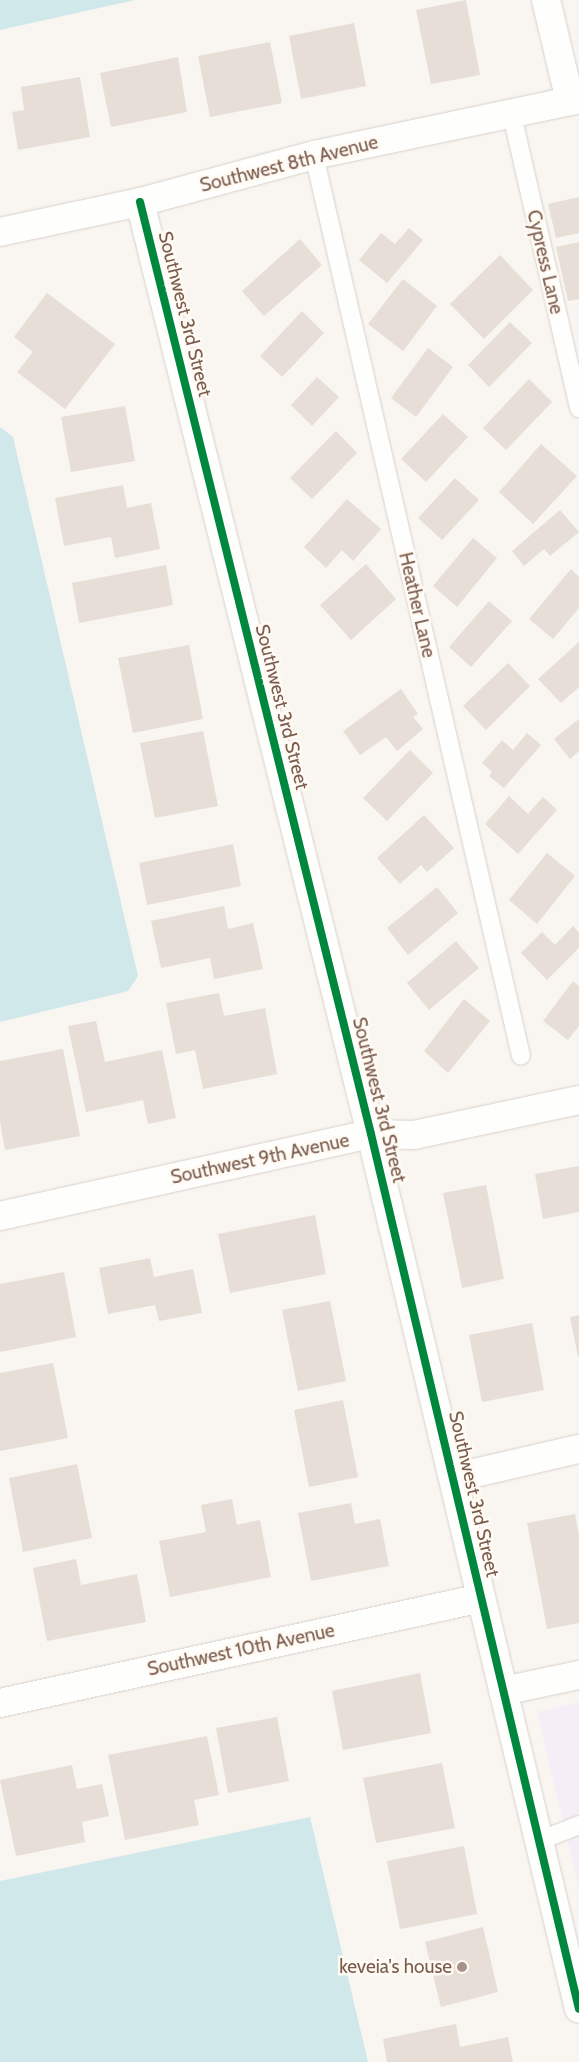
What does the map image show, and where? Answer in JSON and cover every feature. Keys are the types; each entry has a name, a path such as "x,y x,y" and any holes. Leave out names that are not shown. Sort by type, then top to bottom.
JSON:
{"street":[{"path":"546,0 575,100"},
{"name":"Southwest 8th Avenue","path":"0,232 140,202 314,155 512,115 575,100"},
{"name":"Southwest 3rd Street","path":"140,202 371,1134 579,2009"},
{"name":"Southwest 9th Avenue","path":"0,1216 371,1134 414,1135 579,1100"},
{"path":"454,1478 579,1449"},
{"name":"Southwest 10th Avenue","path":"0,1701 481,1598"},
{"path":"503,1691 579,1674"}],"lane":[{"name":"Cypress Lane","path":"512,115 579,408"},
{"name":"Heather Lane","path":"314,155 521,1056"},
{"path":"539,1841 579,1826"}],"shaded area":[{"path":"579,1702 579,1890 537,1712"}],"water":[{"path":"0,0 135,0 0,30"},
{"path":"0,427 13,437 138,976 128,991 0,1022"},
{"path":"310,1817 368,2062 0,2062 0,1881"}],"building":[{"path":"466,0 480,75 431,84 416,10"},
{"path":"354,23 366,86 301,99 289,36"},
{"path":"270,42 282,103 210,117 198,56"},
{"path":"178,57 187,112 111,127 100,73"},
{"path":"80,77 90,137 18,150 12,112 24,110 21,87"},
{"path":"579,197 579,233 556,238 548,204"},
{"path":"409,228 423,240 387,283 359,260 381,233 395,244"},
{"path":"300,239 322,265 264,316 242,291"},
{"path":"579,242 579,299 568,301 556,247"},
{"path":"500,255 533,290 484,339 450,304"},
{"path":"403,279 437,306 403,351 368,324"},
{"path":"47,293 115,344 65,409 17,372 33,352 14,337"},
{"path":"302,311 324,333 282,377 260,356"},
{"path":"510,322 532,343 489,387 468,365"},
{"path":"428,348 453,367 416,417 391,398"},
{"path":"317,377 339,397 312,426 291,405"},
{"path":"529,379 552,402 506,450 483,428"},
{"path":"125,406 135,461 71,472 61,417"},
{"path":"443,414 468,437 426,482 401,459"},
{"path":"336,431 357,453 312,499 290,478"},
{"path":"541,444 577,476 533,524 499,492"},
{"path":"455,478 479,500 442,540 418,518"},
{"path":"123,485 127,508 151,503 160,549 115,558 111,537 64,546 55,498"},
{"path":"347,499 381,529 353,561 342,550 326,568 304,547"},
{"path":"560,510 579,532 550,556 544,549 524,566 512,551"},
{"path":"473,538 497,558 457,607 433,586"},
{"path":"366,564 396,599 351,640 320,605"},
{"path":"166,565 173,605 79,623 72,583"},
{"path":"571,569 579,577 579,608 553,639 529,619"},
{"path":"489,601 512,621 471,667 449,647"},
{"path":"579,642 579,687 561,703 538,679"},
{"path":"189,645 203,719 133,733 118,658"},
{"path":"508,663 530,686 486,730 463,706"},
{"path":"401,689 418,714 413,717 423,729 397,751 386,737 360,755 343,731"},
{"path":"579,719 579,751 570,759 554,739"},
{"path":"203,731 218,806 155,818 140,743"},
{"path":"527,733 541,745 504,788 489,776 492,772 482,763 502,740 513,750"},
{"path":"410,750 433,773 387,821 363,798"},
{"path":"509,796 528,814 543,797 557,810 518,854 485,824"},
{"path":"424,815 454,848 427,872 421,865 400,884 377,858"},
{"path":"233,844 241,886 147,905 139,863"},
{"path":"547,853 575,876 537,924 509,900"},
{"path":"437,887 458,913 408,955 387,928"},
{"path":"224,906 228,929 253,923 263,969 214,979 210,958 161,968 151,921"},
{"path":"573,926 579,932 579,948 547,980 521,953 542,932 555,945"},
{"path":"456,941 479,968 429,1010 407,983"},
{"path":"573,981 579,986 579,1026 568,1040 543,1021"},
{"path":"219,993 224,1016 265,1008 277,1074 203,1089 195,1050 176,1054 166,1003"},
{"path":"464,999 490,1021 448,1073 424,1051"},
{"path":"96,1021 105,1062 162,1050 176,1118 148,1124 143,1100 86,1112 68,1026"},
{"path":"63,1049 80,1136 5,1150 0,1122 0,1061"},
{"path":"579,1166 579,1212 543,1219 535,1174"},
{"path":"486,1185 504,1279 462,1288 443,1193"},
{"path":"315,1215 326,1274 230,1293 218,1234"},
{"path":"150,1258 154,1277 193,1269 202,1313 159,1321 155,1305 108,1314 99,1268"},
{"path":"64,1272 76,1337 0,1352 0,1284"},
{"path":"330,1301 346,1381 298,1391 282,1310"},
{"path":"579,1315 579,1357 578,1357 570,1317"},
{"path":"532,1323 544,1390 482,1402 469,1335"},
{"path":"53,1363 68,1438 0,1451 0,1373"},
{"path":"343,1400 358,1477 309,1487 294,1410"},
{"path":"77,1464 92,1538 23,1552 9,1478"},
{"path":"232,1499 237,1525 260,1520 271,1577 170,1597 159,1541 206,1532 201,1505"},
{"path":"351,1503 355,1524 380,1519 389,1566 311,1581 298,1513"},
{"path":"575,1514 579,1534 579,1623 547,1629 527,1523"},
{"path":"76,1559 81,1585 137,1574 146,1622 47,1641 33,1568"},
{"path":"420,1673 431,1733 343,1750 332,1691"},
{"path":"277,1717 289,1781 228,1793 216,1728"},
{"path":"207,1736 219,1795 194,1800 199,1825 125,1840 108,1755"},
{"path":"442,1763 455,1828 376,1843 363,1778"},
{"path":"72,1765 77,1789 102,1784 109,1816 82,1822 85,1842 16,1856 0,1780"},
{"path":"464,1846 477,1914 400,1929 387,1861"},
{"name":"keveia's house","path":"483,1927 498,1992 441,2007 425,1942"},
{"path":"456,2024 460,2047 508,2037 513,2062 387,2062 383,2039"}],"cycle path":[{"path":"140,202 371,1134 579,2009"}],"place":[{"name":"keveia's house","path":"462,1967"}]}
